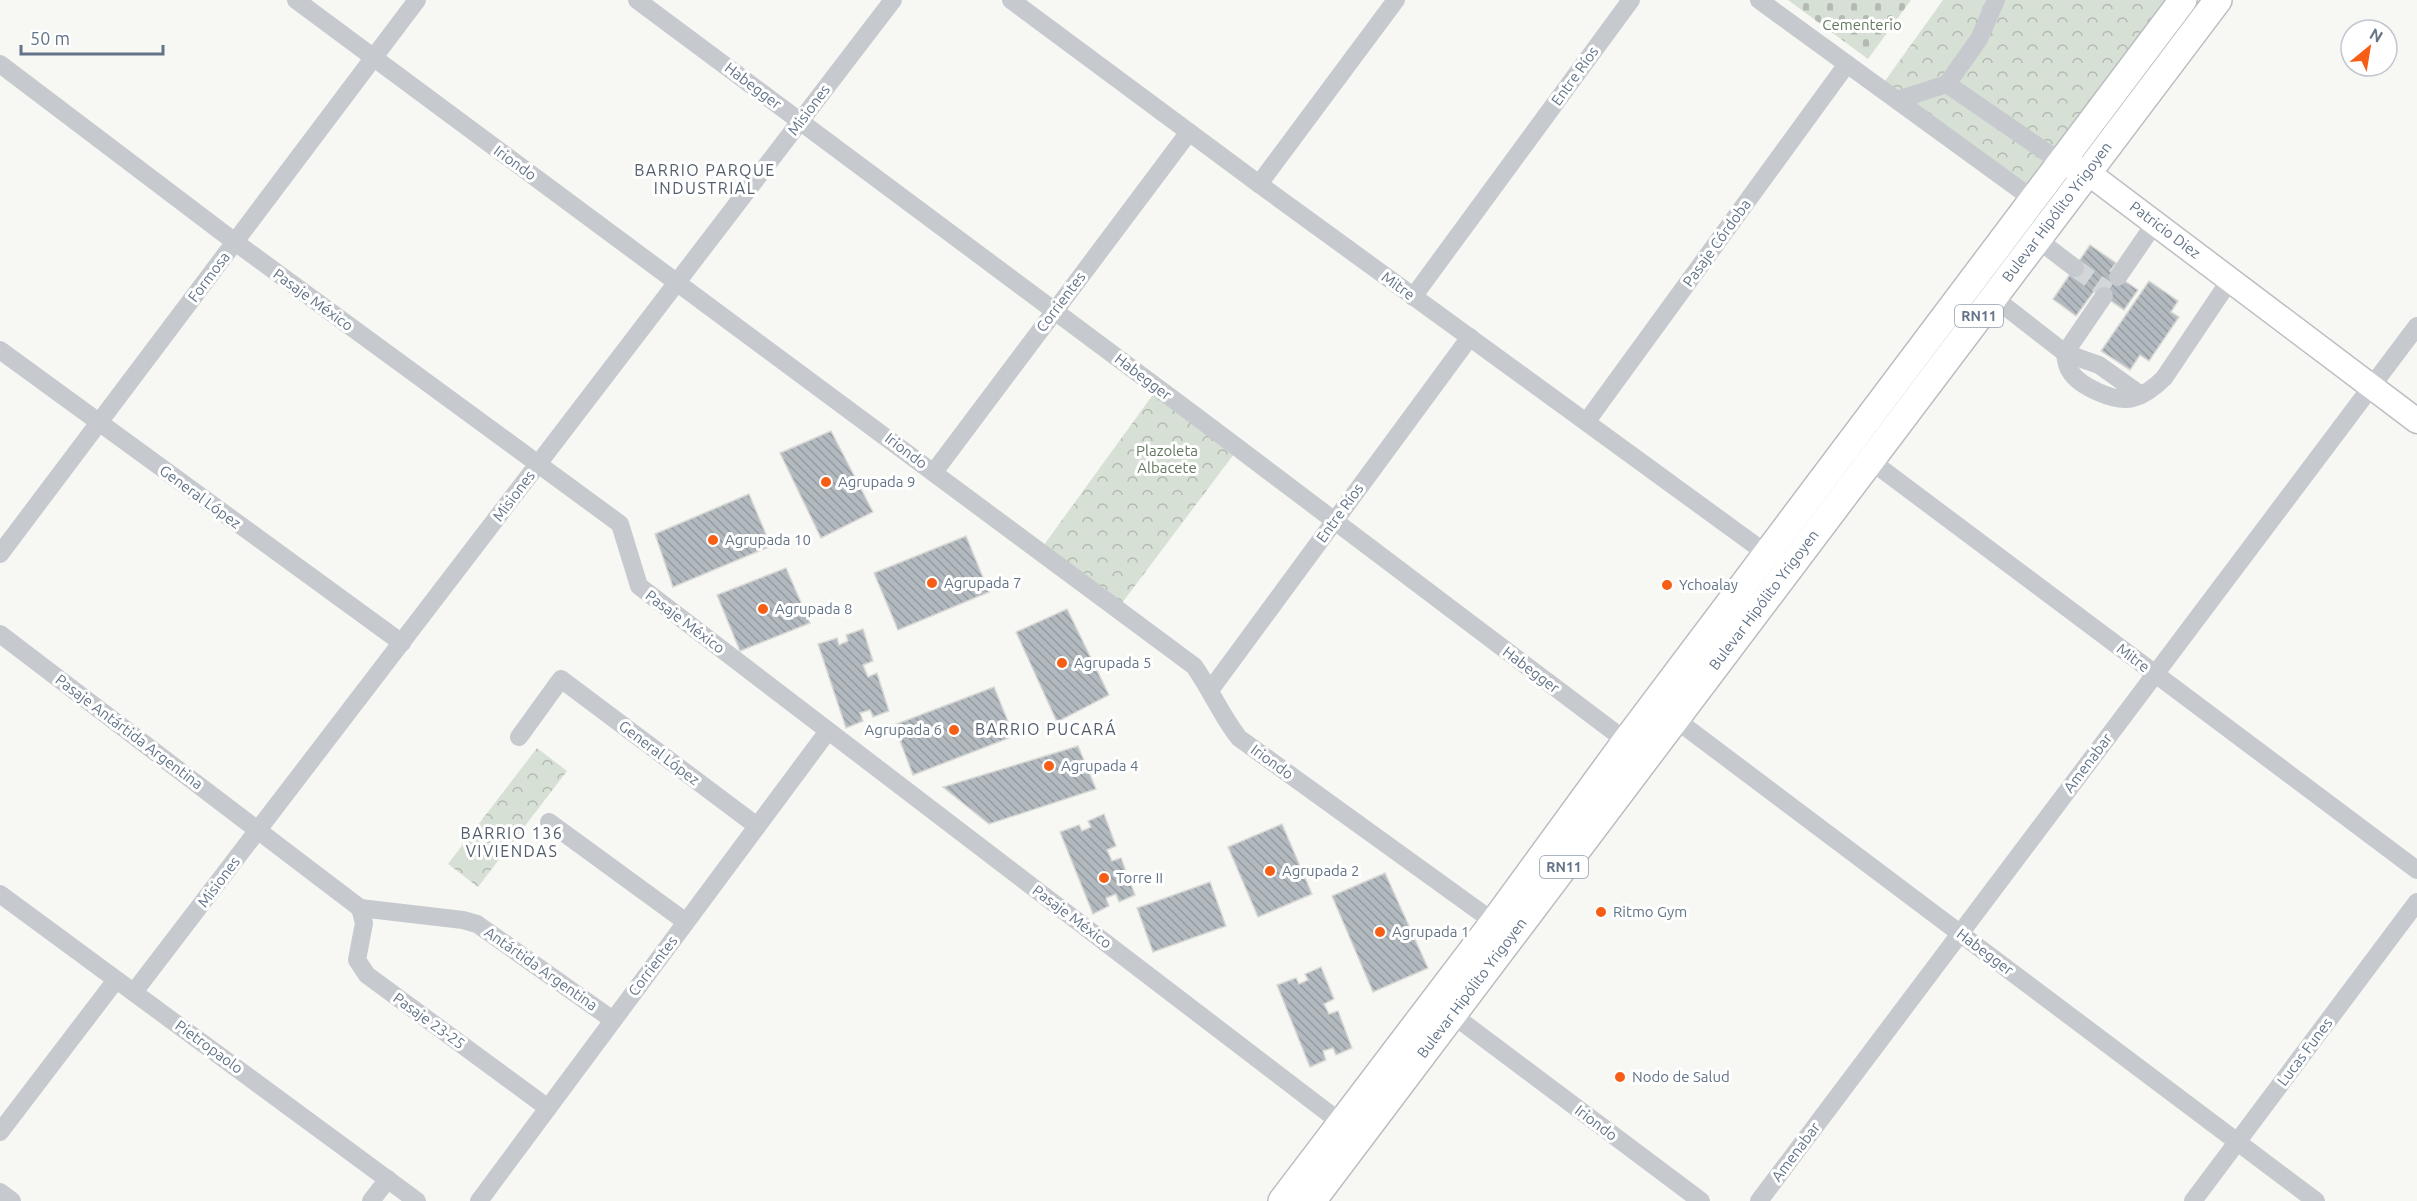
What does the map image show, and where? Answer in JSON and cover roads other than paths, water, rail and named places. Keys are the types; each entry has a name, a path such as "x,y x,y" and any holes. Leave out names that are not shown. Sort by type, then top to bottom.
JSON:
{"highway":[{"name":"Bulevar Hipólito Yrigoyen","path":"1312,1201 1443,1007 1860,452 2034,200 2182,0"},
{"name":"Bulevar Hipólito Yrigoyen","path":"1860,452 1993,297 2218,0"},
{"name":"Bulevar Hipólito Yrigoyen","path":"1282,1201 1340,1122 1443,1007 1494,922 1636,749"}],"main road":[{"name":"Patricio Diez","path":"2062,163 2087,172 2417,421"}],"street":[{"name":"Iriondo","path":"296,0 1194,666 1211,689 1223,717 1239,738 1494,922"},
{"name":"Formosa","path":"0,554 417,0"},
{"name":"Habegger","path":"637,0 1055,311 1636,749"},
{"name":"Misiones","path":"134,992 893,0"},
{"name":"Mitre","path":"1011,0 1258,184 1778,561"},
{"path":"1258,184 1396,0"},
{"name":"Entre Ríos","path":"1413,297 1631,0"},
{"path":"1759,0 2034,200"},
{"path":"1897,100 1947,84 1979,39 1996,0"},
{"name":"Pasaje México","path":"0,64 235,242 620,524 639,586 1340,1122"},
{"name":"Pasaje Córdoba","path":"1587,421 1847,64"},
{"name":"Patricio Diez","path":"1947,84 2062,163"},
{"name":"Corrientes","path":"934,472 1189,132"},
{"path":"2118,277 2155,223"},
{"path":"2037,239 2075,267"},
{"path":"1993,297 2065,353 2099,365 2141,395 2155,387 2164,378 2230,280"},
{"path":"2065,353 2104,296"},
{"name":"Amenabar","path":"1759,1201 2417,326"},
{"name":"Entre Ríos","path":"1211,689 1470,337"},
{"name":"General López","path":"0,350 402,643"},
{"name":"Mitre","path":"1860,452 2417,870"},
{"name":"Pasaje Antártida Argentina","path":"0,634 360,908"},
{"name":"General López","path":"519,736 561,679 757,826"},
{"name":"Habegger","path":"1665,711 2316,1201"},
{"name":"Corrientes","path":"479,1201 828,731"},
{"path":"549,822 686,922"},
{"name":"Pietropaolo","path":"0,894 417,1201"},
{"name":"Lucas Funes","path":"2193,1201 2417,902"},
{"name":"Antártida Argentina","path":"360,908 463,920 477,924 613,1020"},
{"name":"Pasaje 23-25","path":"360,908 364,923 357,960 367,975 548,1108"},
{"path":"0,1132 116,980"},
{"name":"Iriondo","path":"1443,1007 1701,1201"},
{"path":"371,1201 388,1179"},
{"path":"0,1192 12,1201"}],"tunnel":[{"path":"2075,268 2108,291"}],"place":[{"name":"Agrupada 9","path":"826,482"},
{"name":"Agrupada 10","path":"713,540"},
{"name":"Agrupada 7","path":"932,583"},
{"name":"Ychoalay","path":"1667,585"},
{"name":"Agrupada 8","path":"763,609"},
{"name":"Agrupada 5","path":"1062,663"},
{"name":"Agrupada 6","path":"954,730"},
{"name":"Agrupada 4","path":"1049,766"},
{"name":"Agrupada 2","path":"1270,871"},
{"name":"Torre II","path":"1104,878"},
{"name":"Ritmo Gym","path":"1601,912"},
{"name":"Agrupada 1","path":"1380,932"},
{"name":"Nodo de Salud","path":"1620,1077"}],"district":[{"name":"BARRIO PARQUE INDUSTRIAL","path":"705,179"},
{"name":"BARRIO PUCARÁ","path":"1046,729"},
{"name":"BARRIO 136 VIVIENDAS","path":"512,842"}],"park label":[{"name":"Cementerio","path":"1862,25"},
{"name":"Plazoleta Albacete","path":"1167,460"}]}
